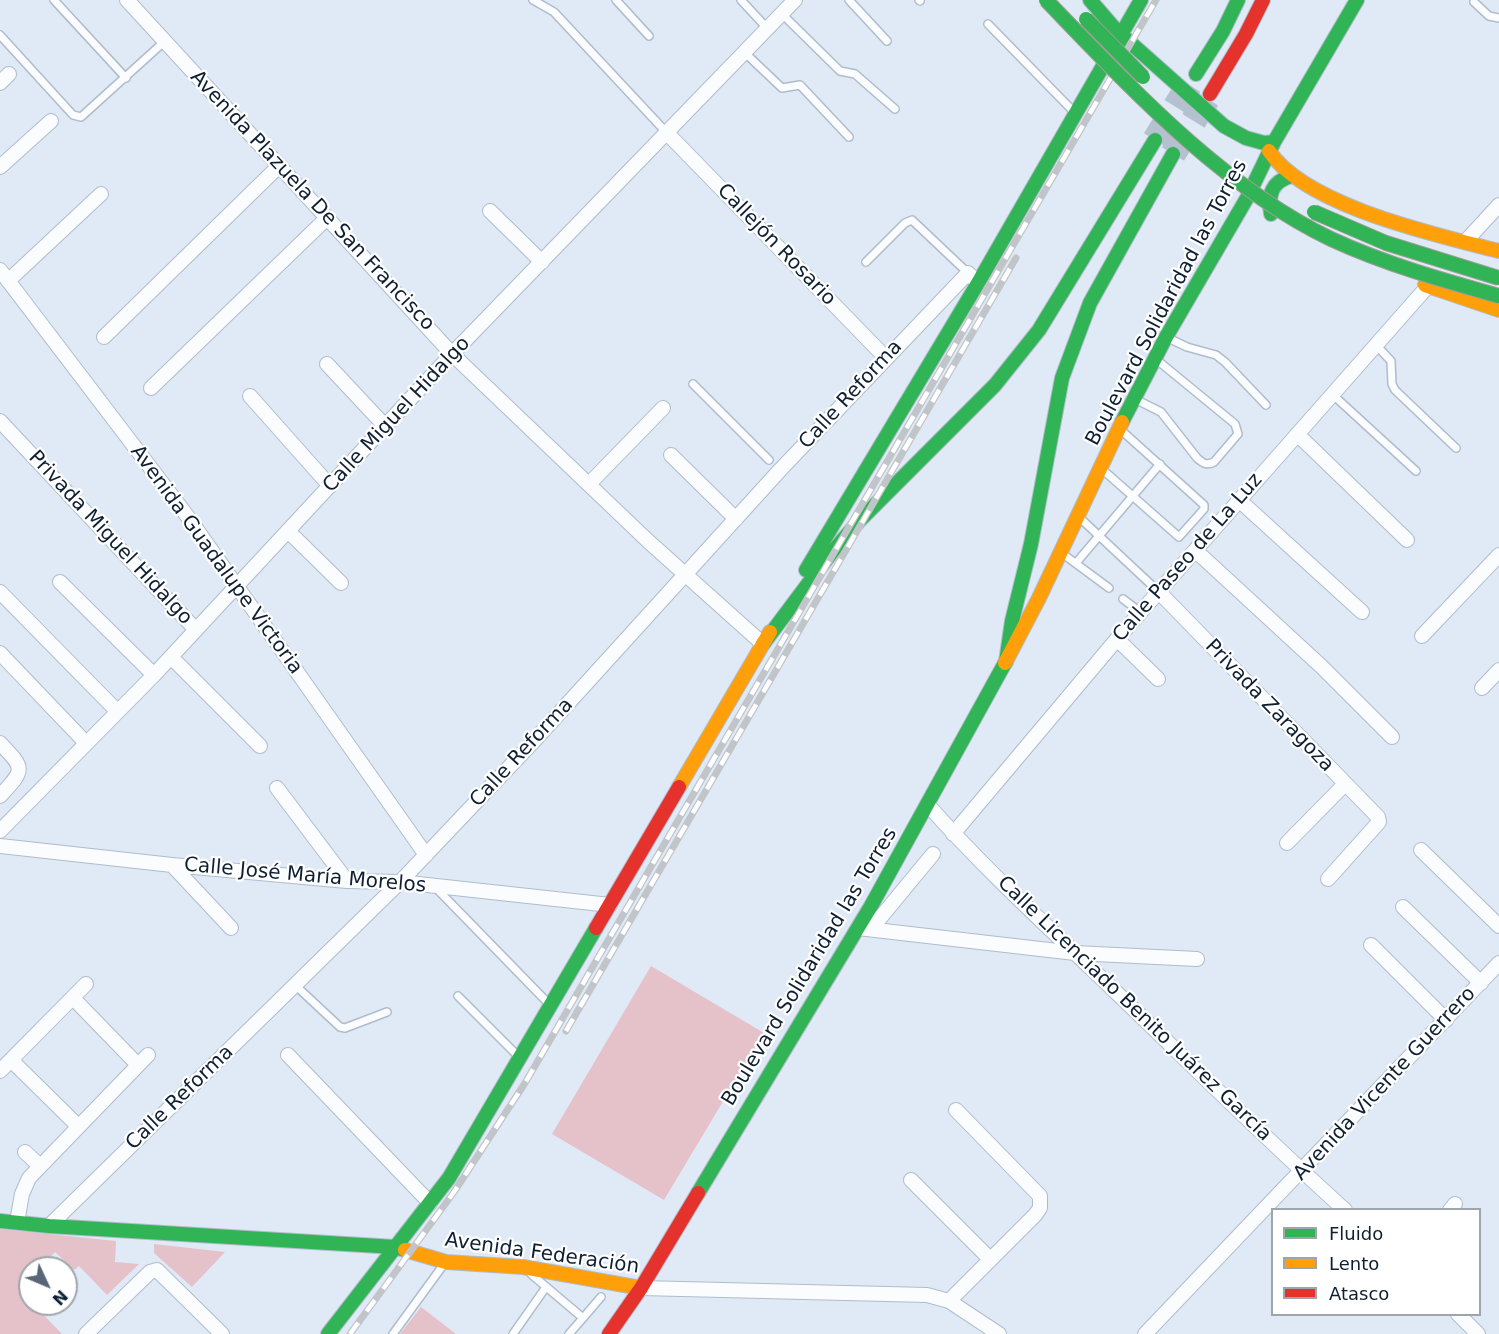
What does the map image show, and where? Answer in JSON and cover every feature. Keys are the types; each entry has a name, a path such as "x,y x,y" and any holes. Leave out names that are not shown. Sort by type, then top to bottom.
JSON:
{"main road":[{"path":"1035,0 1147,115 1247,198 1271,215 1360,259 1428,286 1499,310"},
{"path":"1046,0 1110,66 1197,148 1256,194 1308,227 1361,252 1401,268 1499,296"},
{"path":"1090,0 1121,34 1229,129 1271,147 1278,164 1291,176 1352,207 1429,234 1499,251"},
{"path":"328,1334 449,1178 763,644 973,278 1076,114 1141,0"},
{"path":"1196,74 1223,31 1238,0"},
{"path":"1210,94 1246,34 1263,0"},
{"name":"Boulevard Solidaridad las Torres","path":"609,1334 642,1288 864,928 1006,662 1154,358 1247,198 1271,147 1357,0"},
{"path":"1076,8 1149,84"},
{"path":"1166,101 1200,132"},
{"path":"763,644 832,552 860,520 995,385 1039,330 1155,140"},
{"name":"Boulevard Solidaridad las Torres","path":"1006,662 1012,621 1031,544 1062,378 1090,303 1173,154"},
{"path":"1244,166 1288,197"},
{"path":"1271,215 1269,202 1274,184 1281,178 1291,176"},
{"path":"1305,207 1322,217 1386,243 1499,278"},
{"name":"Avenida Federación","path":"0,1221 395,1247 446,1262 523,1267 642,1288"}],"street":[{"name":"Avenida Plazuela De San Francisco","path":"127,0 452,354 684,574 763,644"},
{"name":"Calle Miguel Hidalgo","path":"0,831 154,675 452,354 795,0"},
{"path":"0,167 51,121"},
{"name":"Callejón Rosario","path":"666,132 886,358"},
{"path":"104,337 279,166"},
{"path":"4,275 101,194"},
{"path":"1465,242 1499,205"},
{"path":"490,211 542,262"},
{"path":"151,388 327,218"},
{"name":"Avenida Guadalupe Victoria","path":"4,275 238,586 426,855"},
{"name":"Calle Reforma","path":"49,1226 400,882 532,743 684,574 886,358 973,278"},
{"name":"Calle Paseo de La Luz","path":"953,834 1117,639 1428,286"},
{"path":"327,364 385,426"},
{"path":"250,396 330,486"},
{"path":"589,484 663,408"},
{"name":"Privada Miguel Hidalgo","path":"0,421 196,630"},
{"path":"1297,434 1407,540"},
{"path":"671,455 736,519"},
{"path":"769,460 780,470"},
{"path":"1239,500 1362,612"},
{"path":"288,531 341,583"},
{"path":"1196,551 1322,667 1392,737"},
{"path":"1422,636 1499,555"},
{"path":"60,582 154,675"},
{"path":"0,592 117,711"},
{"name":"Privada Zaragoza","path":"1159,592 1379,819 1328,879"},
{"path":"1117,639 1158,678"},
{"path":"0,653 86,743"},
{"path":"171,657 261,746"},
{"path":"1482,688 1499,670"},
{"path":"0,743 20,768 16,779 0,796"},
{"path":"1287,843 1345,784"},
{"path":"277,788 347,881"},
{"name":"Calle Licenciado Benito Juárez García","path":"928,805 953,834 1075,953 1302,1172 1344,1208"},
{"name":"Calle José María Morelos","path":"0,846 347,881 400,882 610,905"},
{"path":"1421,850 1499,926"},
{"path":"864,928 933,854"},
{"path":"172,865 231,928"},
{"path":"1403,907 1481,983"},
{"path":"864,928 1075,953 1197,959"},
{"path":"1371,945 1446,1020"},
{"name":"Avenida Vicente Guerrero","path":"1145,1334 1499,963"},
{"path":"0,1071 86,984"},
{"path":"17,1222 24,1186 39,1165 143,1060 73,998"},
{"path":"288,1055 430,1203"},
{"path":"11,1060 78,1126"},
{"path":"949,1301 1040,1208 1040,1196 956,1110"},
{"path":"25,1152 39,1165"},
{"path":"911,1180 990,1259"},
{"path":"91,1332 150,1272 157,1270 222,1334"},
{"name":"Avenida Federación","path":"642,1288 927,1294 949,1301 999,1334"},
{"path":"1460,1316 1478,1334"}],"lane":[{"path":"54,0 126,78"},
{"path":"533,0 554,12 666,132"},
{"path":"616,0 649,36"},
{"path":"741,0 767,28"},
{"path":"849,0 886,41"},
{"path":"1474,2 1489,16 1499,18"},
{"path":"782,14 840,71 855,74 895,108"},
{"path":"988,24 1076,114"},
{"path":"0,34 77,117 85,116 165,41"},
{"path":"744,52 782,88 800,85 849,136"},
{"path":"866,262 905,223 912,220 973,278"},
{"path":"1166,337 1187,347 1216,355 1266,405"},
{"path":"1376,345 1391,361 1392,384 1395,390 1456,448"},
{"path":"1133,398 1161,412 1197,458 1205,464 1209,465 1214,462 1238,434 1235,424 1154,358"},
{"path":"693,384 769,460"},
{"path":"1332,394 1416,471"},
{"path":"1101,468 1179,537 1205,507 1119,428"},
{"path":"1076,564 1160,464"},
{"path":"1078,516 1159,592"},
{"path":"1060,552 1109,588"},
{"path":"1123,599 1140,613"},
{"path":"434,886 551,1005"},
{"path":"295,985 340,1027 345,1028 387,1012"},
{"path":"458,996 520,1058"},
{"path":"393,1334 446,1262"},
{"path":"523,1267 583,1318"},
{"path":"513,1334 546,1287"},
{"path":"569,1334 601,1297"}],"shaded area":[{"path":"651,966 764,1033 664,1200 552,1134"},
{"path":"0,1229 116,1241 115,1262 139,1264 107,1295 78,1267 78,1256 59,1256 55,1252 51,1256 18,1256 18,1316 45,1316 62,1334 0,1334"},
{"path":"154,1244 225,1252 192,1287 154,1253"},
{"path":"421,1307 456,1334 400,1334"}],"tunnel":[{"path":"1155,140 1196,74"},
{"path":"1173,154 1210,94"}],"railway":[{"path":"350,1334 454,1192 525,1083 1156,0"},
{"path":"566,1031 1016,258"}],"traffic: fast":[{"path":"1046,0 1144,100 1215,163 1252,192 1331,239 1393,264 1499,296"},
{"path":"1090,0 1116,30 1224,126 1246,138 1264,143 1274,142"},
{"path":"806,570 978,283 1141,0"},
{"path":"1196,74 1223,31 1238,0"},
{"path":"1122,422 1166,337 1247,198 1274,142 1357,0"},
{"path":"1086,19 1143,77"},
{"path":"763,644 832,552 860,520 995,385 1039,330 1155,140"},
{"path":"1006,662 1012,621 1031,544 1062,378 1090,303 1173,154"},
{"path":"1271,214 1272,190 1279,182 1291,176"},
{"path":"1314,212 1386,243 1499,278"},
{"path":"698,1193 871,906 1005,663"},
{"path":"328,1334 449,1178 596,928"},
{"path":"0,1221 395,1247 405,1250"}],"traffic: slow":[{"path":"1269,151 1287,170 1311,188 1341,203 1408,227 1499,251"},
{"path":"1425,285 1499,310"},
{"path":"1005,663 1039,598 1122,422"},
{"path":"679,787 770,632"},
{"path":"405,1250 446,1262 523,1267 641,1288"}],"traffic: jam":[{"path":"1210,94 1246,34 1263,0"},
{"path":"596,928 679,787"},
{"path":"609,1334 641,1288 698,1193"}]}
